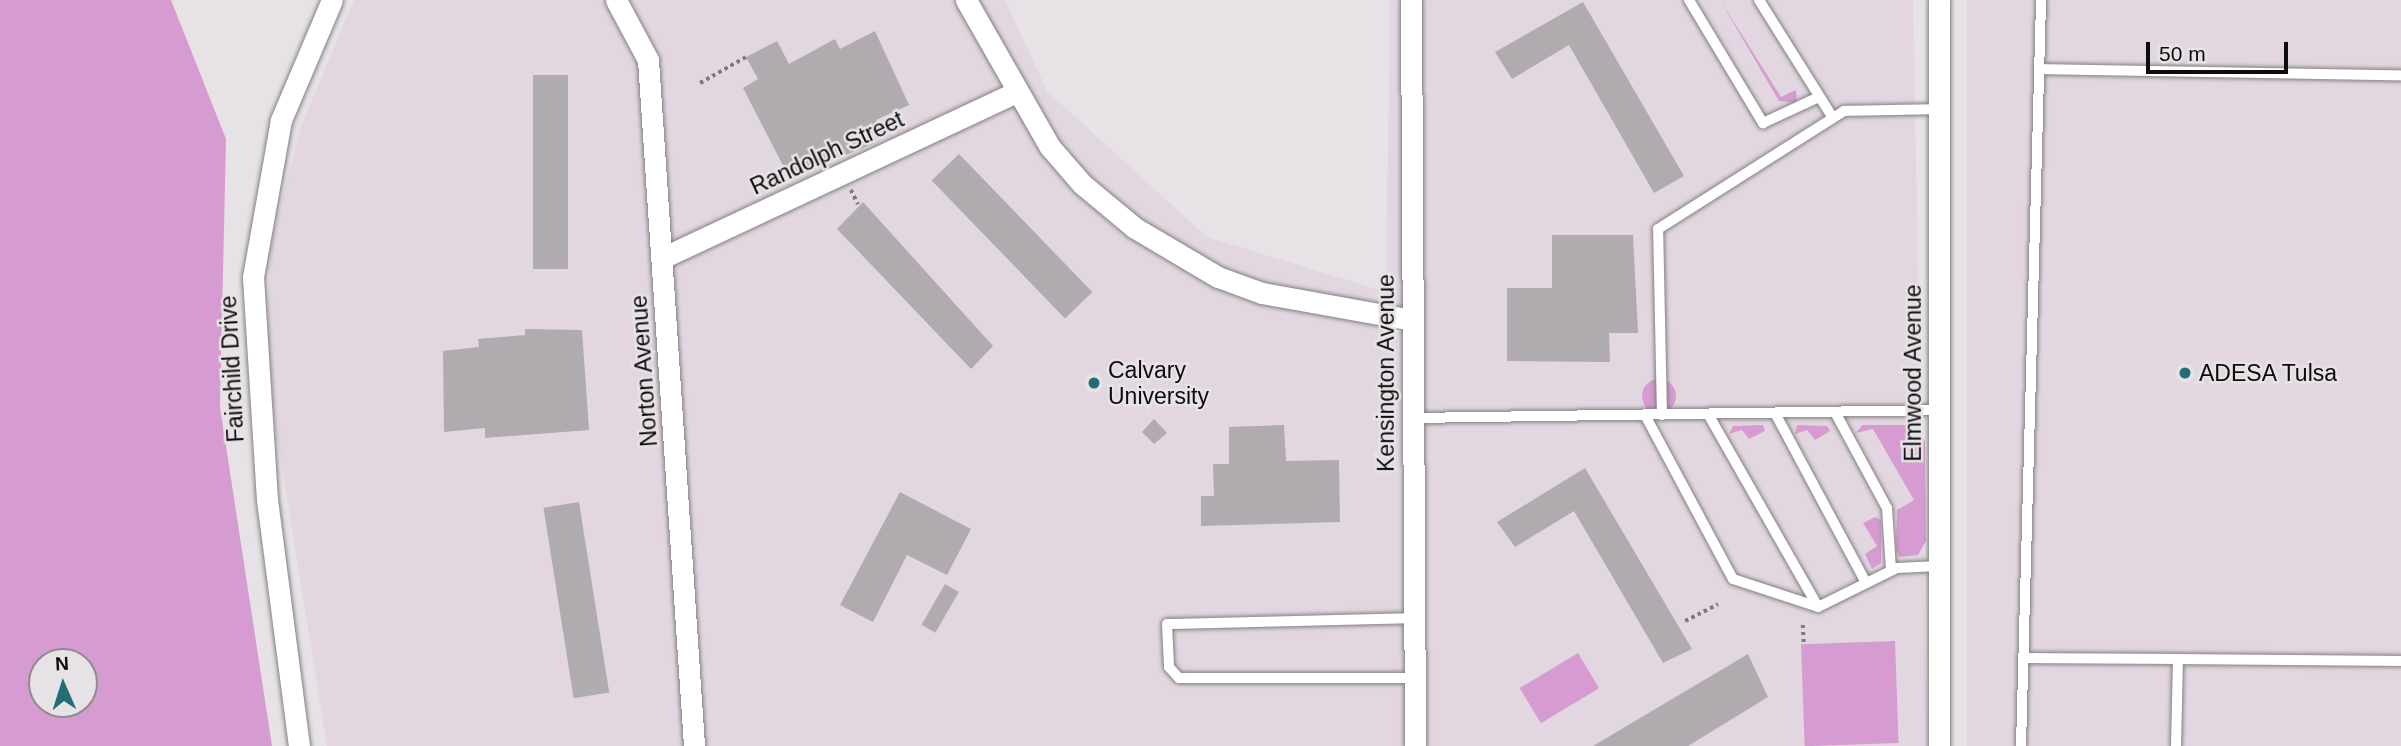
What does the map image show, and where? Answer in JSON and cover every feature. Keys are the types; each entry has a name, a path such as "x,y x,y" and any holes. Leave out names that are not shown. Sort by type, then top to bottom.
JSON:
{"street":[{"name":"Fairchild Drive","path":"299,746 267,500 253,277 281,120 332,0"},
{"name":"Norton Avenue","path":"616,0 648,60 694,746"},
{"path":"966,0 1014,93 1082,184 1178,256 1262,293 1412,320"},
{"name":"Kensington Avenue","path":"1411,0 1415,746"},
{"name":"Elmwood Avenue","path":"1939,0 1939,746"},
{"name":"Randolph Street","path":"662,258 1014,93"}],"lane":[{"path":"1689,0 1763,123 1819,97"},
{"path":"1759,0 1833,118"},
{"path":"2021,746 2041,0"},
{"path":"2040,69 2401,75"},
{"path":"1662,415 1658,229 1844,111 1940,109"},
{"path":"1413,418 1938,410"},
{"path":"1835,412 1887,508 1891,570"},
{"path":"1775,413 1866,583"},
{"path":"1708,414 1818,607"},
{"path":"1645,415 1733,579 1818,607 1891,570 1938,566"},
{"path":"1414,618 1167,624 1168,667 1180,678 1415,678"},
{"path":"2024,658 2401,661"},
{"path":"2176,746 2178,659"}],"path":[{"path":"700,83 746,57"},
{"path":"1685,621 1718,604"},
{"path":"1803,625 1804,645"}],"shaded area":[{"path":"0,0 171,0 226,139 220,407 272,746 0,746"},
{"name":"Calvary University","path":"354,0 1005,0 1047,91 1207,237 1386,292 1390,0 1913,0 1927,746 327,746 266,369 271,241 301,126"},
{"path":"1720,0 1781,97 1796,90 1797,103 1779,101"},
{"name":"ADESA Tulsa","path":"1967,0 2401,0 2401,746 1967,746"},
{"path":"1659,379 1671,384 1676,396 1671,408 1659,413 1647,408 1642,396 1647,384"},
{"path":"1763,425 1765,431 1749,439 1742,430 1729,434 1733,426"},
{"path":"1797,425 1827,426 1830,431 1815,440 1807,430 1795,434"},
{"path":"1862,425 1911,425 1925,441 1926,541 1918,555 1899,557 1896,548 1897,510 1914,500 1873,429 1856,433"},
{"path":"1875,517 1881,520 1881,563 1872,569 1865,554 1877,546 1863,523"},
{"path":"1895,641 1899,743 1805,746 1801,644"},
{"path":"1578,653 1599,688 1541,723 1520,688"}],"building":[{"path":"1583,2 1684,176 1654,193 1569,45 1512,79 1495,52"},
{"path":"875,31 909,105 876,120 881,131 869,136 873,144 789,177 743,88 758,79 746,57 777,41 789,64 835,39 840,49"},
{"path":"533,75 568,75 568,269 533,269"},
{"path":"959,154 1092,292 1065,319 932,180"},
{"path":"863,202 993,346 971,369 837,229"},
{"path":"1552,235 1633,235 1638,333 1609,333 1610,362 1507,361 1507,288 1552,288"},
{"path":"525,329 582,330 589,430 485,438 485,428 444,432 443,351 479,347 478,339 525,335"},
{"path":"1154,419 1167,433 1154,444 1142,432"},
{"path":"1284,425 1286,461 1339,460 1340,522 1201,526 1201,496 1214,496 1213,464 1229,464 1229,427"},
{"path":"1585,468 1692,649 1663,663 1574,511 1515,547 1497,522"},
{"path":"900,492 971,529 947,575 907,555 873,622 840,605"},
{"path":"579,502 609,693 574,698 543,508"},
{"path":"945,584 959,592 935,633 922,625"},
{"path":"1748,654 1768,697 1688,746 1593,746"}],"place":[{"name":"ADESA Tulsa","path":"2185,373"},
{"name":"Calvary University","path":"1094,383"}]}
